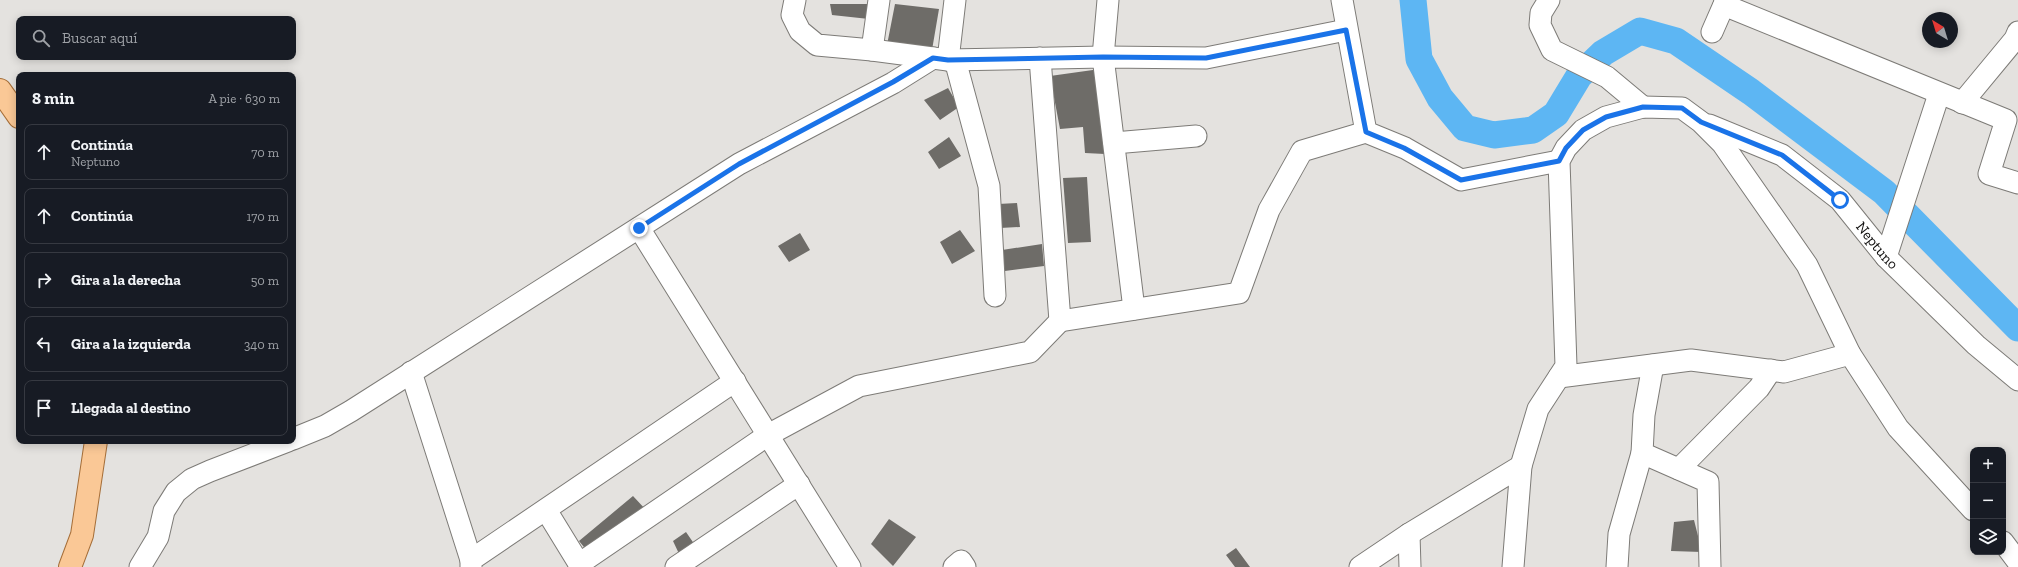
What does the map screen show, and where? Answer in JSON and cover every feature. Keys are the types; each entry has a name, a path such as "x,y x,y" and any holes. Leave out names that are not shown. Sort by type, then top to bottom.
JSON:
{"main road":[{"path":"0,90 16,113"},
{"path":"70,567 82,535 96,444"}],"street":[{"path":"795,0 792,15 800,31 817,45 945,59 1103,57 1206,58 1346,30"},
{"path":"872,50 879,0"},
{"path":"955,0 945,59 989,186 995,296"},
{"path":"1108,0 1103,57 1134,309"},
{"path":"1342,0 1346,30 1366,132"},
{"path":"1549,0 1541,13 1540,25 1552,50 1607,77 1643,107"},
{"path":"1712,32 1725,3 1939,94 2006,120 1989,174 2018,183"},
{"path":"1962,103 2015,39 2018,32"},
{"path":"1040,58 1060,321"},
{"path":"296,438 325,426 739,164 893,82 945,59"},
{"path":"1886,257 1939,94"},
{"path":"1513,567 1521,466 1538,409 1566,366 1559,161 1566,148 1583,130 1606,117 1643,107 1682,108 1701,122 1722,143 1807,265 1850,354 1898,428 1970,507"},
{"name":"Neptuno","path":"1701,122 1782,155 1840,200 1886,257 1976,345 2018,380"},
{"path":"546,510 580,565 768,435 860,386 1030,352 1060,321 1239,293 1269,210 1302,151 1366,132 1404,148 1461,180 1559,161"},
{"path":"1114,143 1196,136"},
{"path":"639,228 850,567"},
{"path":"1559,377 1691,360 1784,372 1850,354"},
{"path":"1617,567 1619,534 1642,453 1644,415 1653,365"},
{"path":"1679,469 1759,388 1770,370"},
{"path":"411,372 471,563 735,381"},
{"path":"140,567 158,537 164,511 176,492 192,479 210,470 280,444"},
{"path":"1642,453 1708,482 1710,567"},
{"path":"1360,567 1409,534 1521,466"},
{"path":"676,567 799,484"},
{"path":"1409,534 1410,567"},
{"path":"2006,546 2018,562"},
{"path":"954,567 961,561 965,567"}],"building":[{"path":"830,4 868,4 869,19 832,15"},
{"path":"895,4 939,9 932,50 887,45"},
{"path":"1100,69 1105,154 1085,153 1083,127 1060,129 1050,76"},
{"path":"948,88 959,107 940,120 924,100"},
{"path":"949,137 961,156 939,169 928,152"},
{"path":"1087,177 1091,242 1068,243 1063,178"},
{"path":"1017,203 1020,227 1000,228 998,204"},
{"path":"960,230 975,251 952,264 940,242"},
{"path":"800,233 810,250 789,262 778,246"},
{"path":"1042,244 1044,266 1005,271 1002,250"},
{"path":"633,496 647,511 588,552 579,541"},
{"path":"889,519 916,537 893,566 871,544"},
{"path":"1694,520 1702,552 1671,551 1674,522"},
{"path":"686,532 699,551 681,558 673,541"},
{"path":"1236,548 1250,567 1235,567 1226,555"}],"waterway":[{"path":"1413,0 1419,59 1440,98 1465,128 1494,135 1533,130 1556,114 1579,76 1603,53 1640,31 1676,41 1751,92 1884,192 2018,328"}],"route":[{"path":"639,228 739,164 893,82 933,58 948,60 1103,57 1206,58 1346,30 1366,132 1404,148 1461,180 1559,161 1566,148 1583,130 1606,117 1643,107 1682,108 1701,122 1782,155 1840,200"}]}
